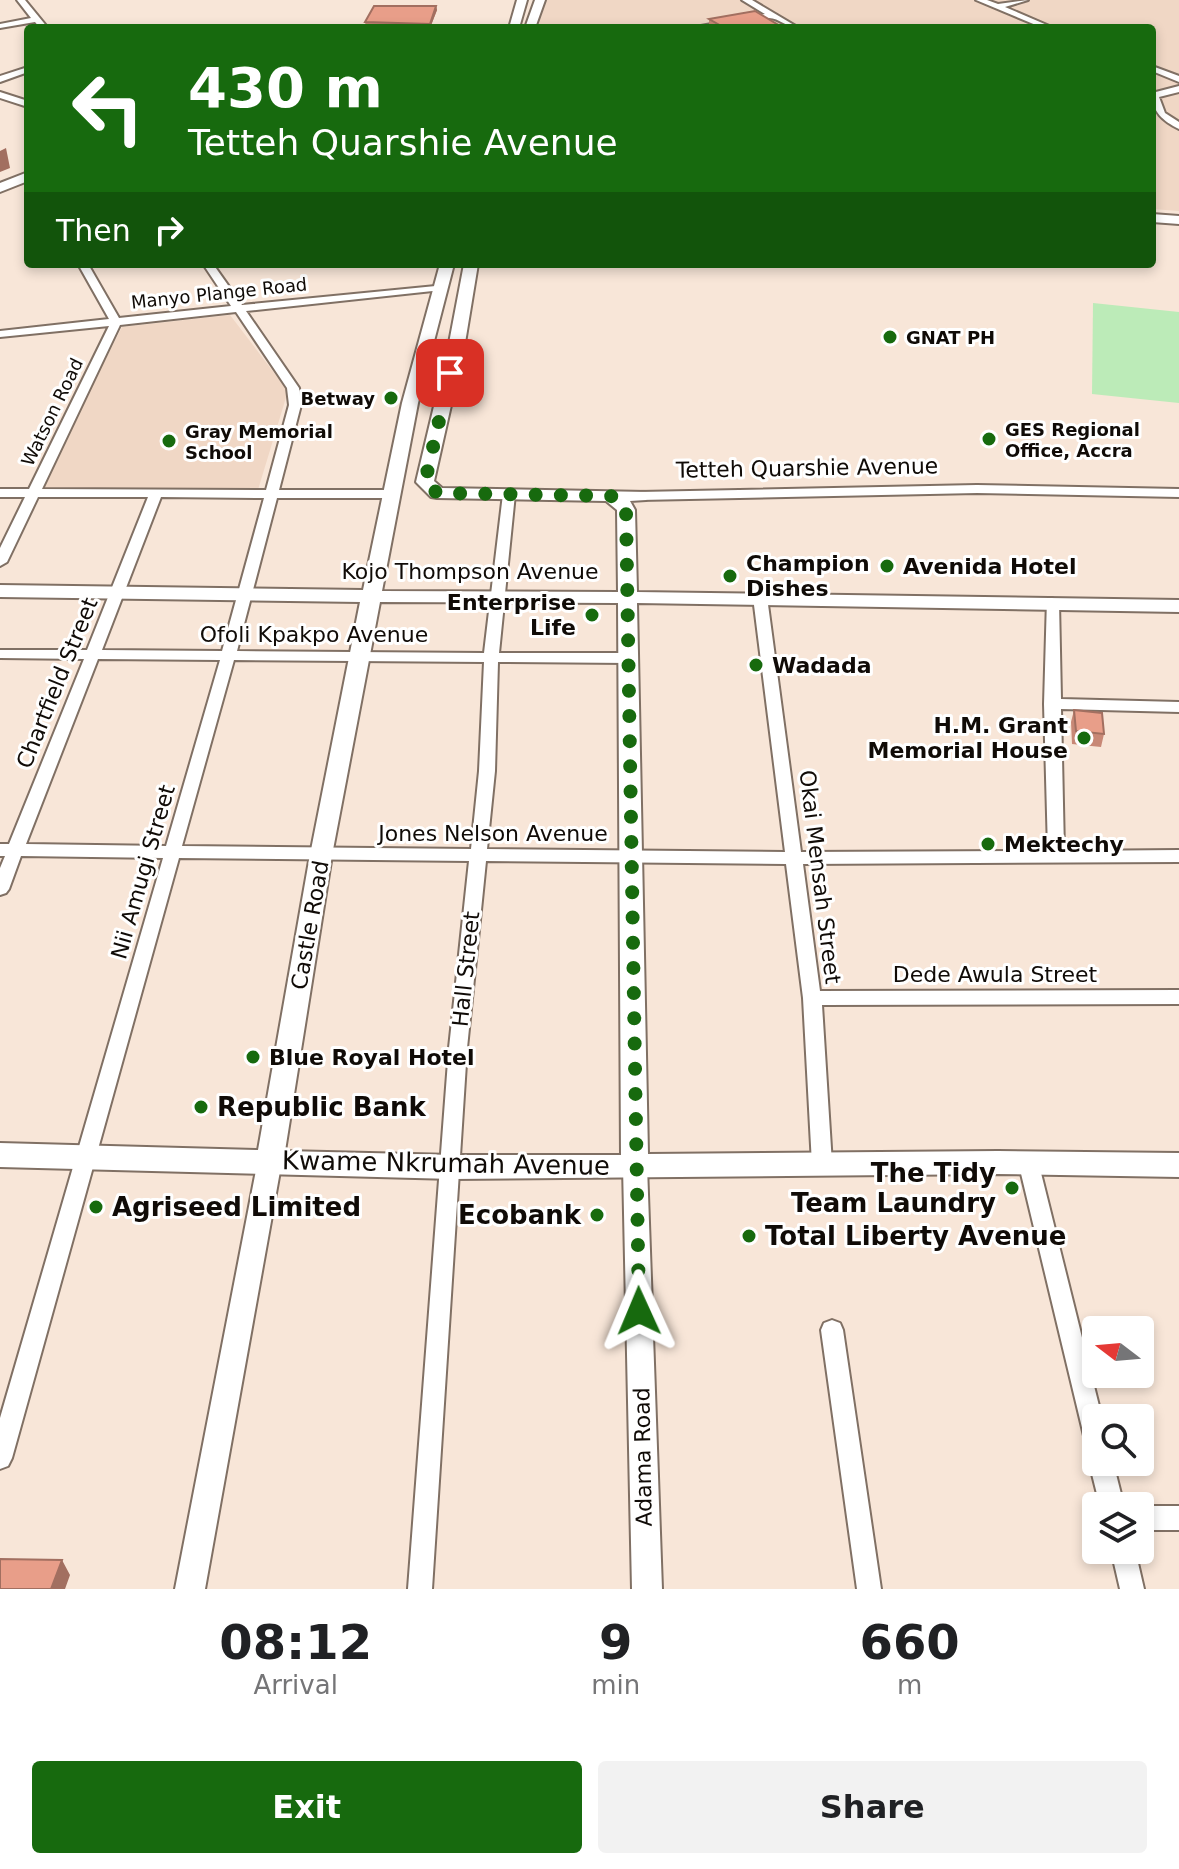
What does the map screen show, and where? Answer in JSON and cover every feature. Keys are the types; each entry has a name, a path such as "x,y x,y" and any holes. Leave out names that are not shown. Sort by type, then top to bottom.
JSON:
{"main road":[{"path":"515,24 522,0"},
{"path":"531,24 538,2"},
{"path":"0,188 24,178"},
{"path":"1156,211 1179,213"},
{"path":"1156,218 1179,220"},
{"name":"Castle Road","path":"270,1160 321,855 391,494 410,403 446,268"},
{"path":"410,403 443,404 470,268"},
{"name":"Tetteh Quarshie Avenue","path":"443,404 425,482 437,493 626,500"},
{"name":"Adama Road","path":"626,500 635,1166"},
{"name":"Kojo Thompson Avenue","path":"0,591 760,597 1179,606"},
{"name":"Kwame Nkrumah Avenue","path":"0,1155 450,1167 1028,1161 1179,1165"}],"street":[{"path":"21,0 41,24"},
{"path":"746,0 788,24"},
{"path":"980,0 1040,24"},
{"path":"996,7 1024,0"},
{"path":"718,24 772,15"},
{"path":"0,26 37,19"},
{"path":"1156,70 1179,79"},
{"path":"0,79 24,71"},
{"path":"1156,95 1179,89"},
{"path":"0,95 24,103"},
{"path":"1156,103 1161,114 1179,126"},
{"path":"85,268 116,322"},
{"name":"Nii Amugi Street","path":"0,1458 228,657 295,405 293,388 211,268"},
{"name":"Manyo Plange Road","path":"1,333 442,287"},
{"name":"Watson Road","path":"0,562 116,322"},
{"name":"Tetteh Quarshie Avenue","path":"626,500 977,489 1179,493"},
{"path":"0,493 391,494"},
{"name":"Chartfield Street","path":"0,889 7,850 117,594 156,494"},
{"name":"Hall Street","path":"420,1589 458,1048 487,771 491,657 509,494"},
{"name":"Okai Mensah Street","path":"760,597 812,998 822,1164"},
{"path":"1052,602 1056,855"},
{"name":"Ofoli Kpakpo Avenue","path":"0,654 628,658"},
{"path":"1052,704 1179,707"},
{"name":"Jones Nelson Avenue","path":"7,850 794,858 1179,856"},
{"name":"Dede Awula Street","path":"812,998 1179,997"},
{"name":"Castle Road","path":"190,1589 270,1160"},
{"path":"1028,1161 1087,1404"},
{"name":"Adama Road","path":"635,1166 647,1589"},
{"path":"832,1330 869,1589"},
{"path":"1154,1518 1179,1518"},
{"path":"1126,1564 1132,1589"}],"shaded area":[{"path":"545,0 1179,0 1179,211 1156,209 1156,24 535,24"},
{"name":"Gray Memorial School","path":"230,315 288,391 257,493 38,491 122,327"}],"green space":[{"path":"1093,303 1179,312 1179,403 1092,394"}],"building":[{"path":"374,6 436,6 430,24 365,22"},
{"path":"755,11 777,24 718,24 709,19"},
{"path":"1074,710 1102,713 1104,734 1076,731"},
{"path":"0,1559 62,1560 51,1589 0,1589"}],"place":[{"name":"GNAT PH","path":"890,337"},
{"name":"Betway","path":"391,398"},
{"name":"GES Regional Office, Accra","path":"989,439"},
{"name":"Gray Memorial School","path":"169,441"},
{"name":"Avenida Hotel","path":"887,566"},
{"name":"Champion Dishes","path":"730,576"},
{"name":"Enterprise Life","path":"592,615"},
{"name":"Wadada","path":"756,665"},
{"name":"H.M. Grant Memorial House","path":"1084,738"},
{"name":"Mektechy","path":"988,844"},
{"name":"Blue Royal Hotel","path":"253,1057"},
{"name":"Republic Bank","path":"201,1107"},
{"name":"The Tidy Team Laundry","path":"1012,1188"},
{"name":"Agriseed Limited","path":"96,1207"},
{"name":"Ecobank","path":"597,1215"},
{"name":"Total Liberty Avenue","path":"749,1236"}],"route":[{"path":"450,373 425,482 430,490 437,493 611,496 617,498 626,510 639,1311"}]}
